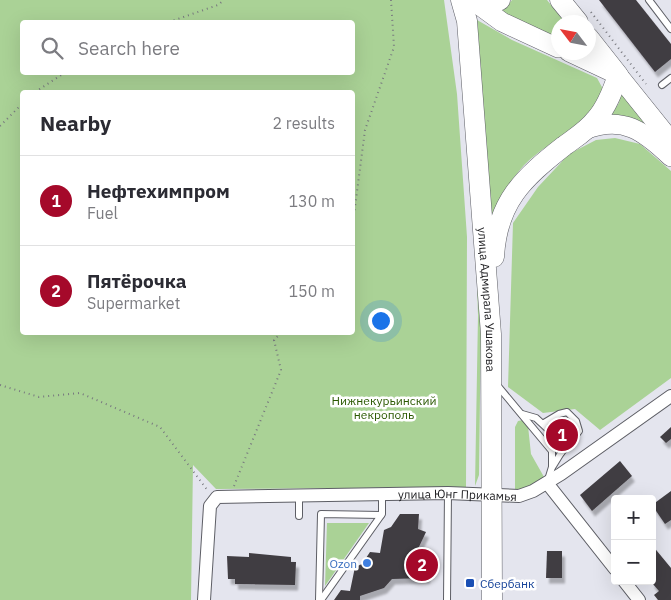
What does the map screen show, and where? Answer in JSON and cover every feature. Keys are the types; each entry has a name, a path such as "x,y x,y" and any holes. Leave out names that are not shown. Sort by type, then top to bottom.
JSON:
{"main road":[{"name":"улица Адмирала Ушакова","path":"461,0 467,21 491,334 492,600"},
{"path":"472,0 486,5 500,0"},
{"path":"472,0 502,22 551,45"},
{"path":"560,0 583,15"},
{"path":"596,47 671,141"},
{"path":"586,60 618,75"},
{"path":"491,334 495,239 508,201 532,171 585,130 601,114 618,75"},
{"path":"585,130 603,124 625,126 645,134 671,157"}],"street":[{"name":"улица Юнг Прикамья","path":"215,498 230,495 448,493 519,496 547,483 671,396"},
{"path":"547,483 611,564"},
{"path":"204,600 210,506 215,498"},
{"path":"627,585 639,600"}],"lane":[{"path":"649,0 671,29"},
{"path":"662,85 671,78"},
{"path":"492,380 552,451 552,467"},
{"path":"544,423 567,412 576,421 579,431 552,467 547,483"},
{"path":"522,414 544,423 550,431"},
{"path":"559,442 561,453"},
{"path":"447,600 448,493"},
{"path":"298,516 299,494"},
{"path":"320,600 381,515 382,494"},
{"path":"320,600 321,514 381,515"}],"path":[{"path":"175,20 218,5 224,0"},
{"path":"355,207 365,130 394,47 390,0"},
{"path":"596,29 647,86"},
{"path":"38,90 61,75"},
{"path":"0,126 20,106"},
{"path":"230,495 281,370 274,340 279,335"},
{"path":"0,385 39,397 80,394 160,426 197,478 215,498"}],"green space":[{"name":"Нижнекурьинский некрополь","path":"0,0 444,0 457,94 467,237 466,487 216,489 193,465 191,600 0,600"},
{"path":"512,0 547,0 559,15 551,15 551,35 498,10 508,5"},
{"path":"477,20 512,40 551,57 551,60 557,60 597,78 603,89 588,115 566,134 541,151 519,171 507,187 491,217"},
{"path":"621,91 650,129 607,121 619,103"},
{"path":"615,138 640,144 671,171 671,378 600,430 575,409 543,413 508,387 513,223 538,187 569,154 596,140"},
{"path":"476,253 481,316 479,475 475,486 478,315"},
{"path":"523,420 528,426 531,454 544,477 521,491 515,490 515,427 518,421"},
{"path":"327,523 369,523 325,586"}],"building":[{"path":"599,0 636,0 671,44 671,59 655,72"},
{"path":"566,418 573,430 563,439 555,439 554,446 545,435 553,435 554,428"},
{"path":"671,427 671,439 666,443 660,437"},
{"path":"620,461 632,476 592,511 580,495"},
{"path":"671,491 671,520 665,524 656,511 656,502"},
{"path":"400,514 419,514 418,529 426,532 417,551 427,551 427,578 392,579 384,588 360,596 360,600 334,600 341,590 350,591 355,567 362,564 370,552 380,553 384,530 391,527"},
{"path":"656,550 671,568 671,600 658,600 654,595 659,591 654,585 656,585"},
{"path":"547,551 562,551 562,578 546,578"},
{"path":"249,553 291,557 291,562 296,562 295,585 235,584 235,579 228,579 227,556 249,557"}],"place":[{"name":"Нефтехимпром","path":"562,435"},
{"name":"Ozon","path":"367,563"},
{"name":"Пятёрочка","path":"422,565"},
{"name":"Сбербанк","path":"470,583"}]}
